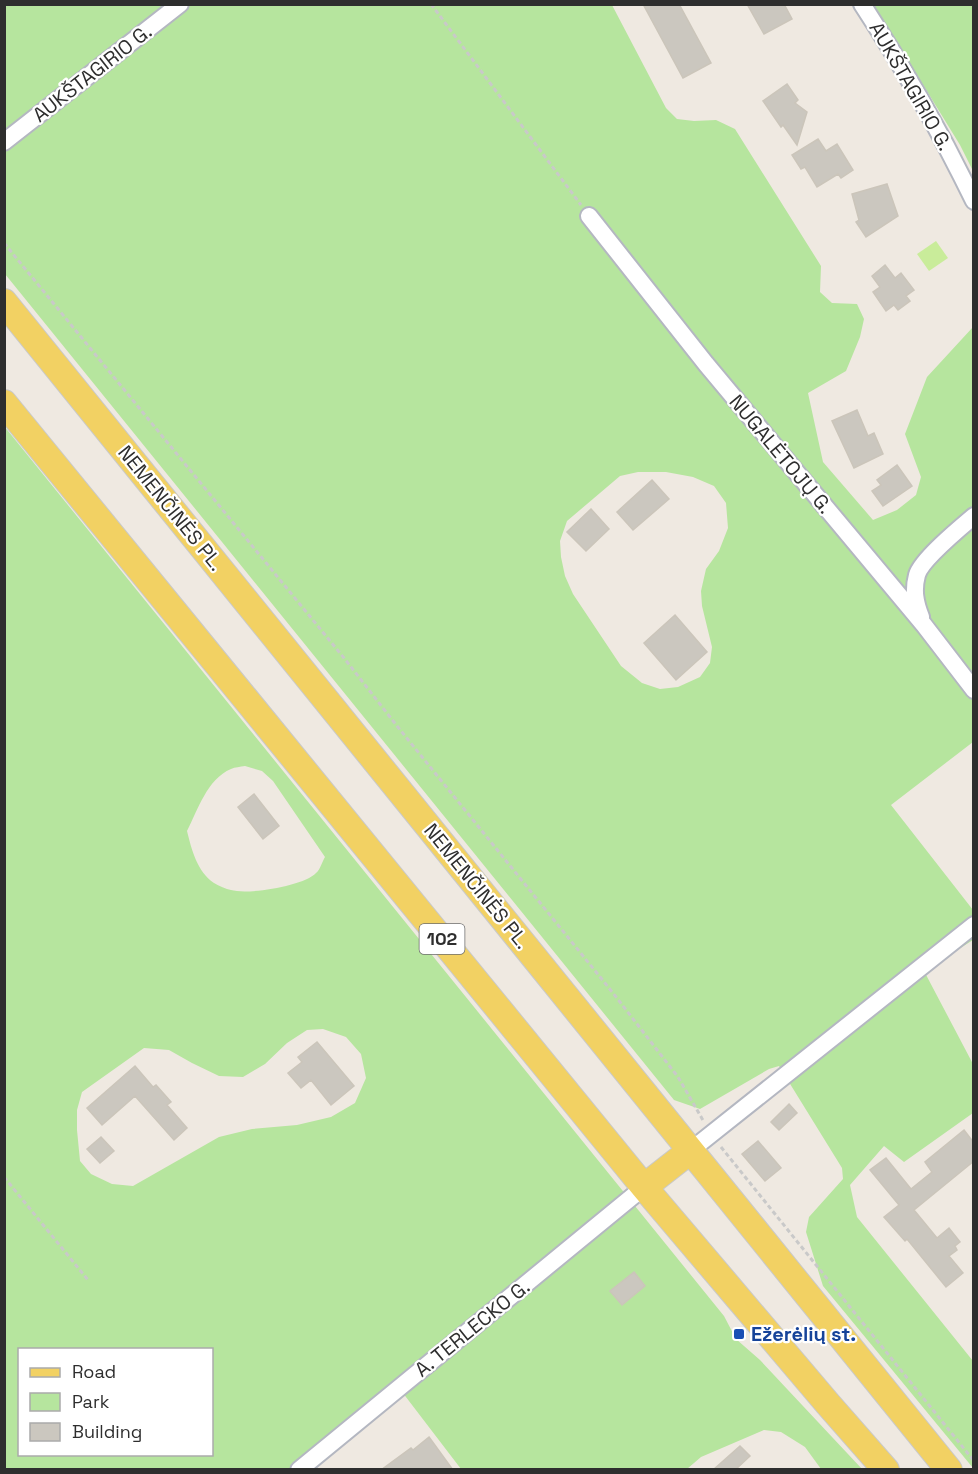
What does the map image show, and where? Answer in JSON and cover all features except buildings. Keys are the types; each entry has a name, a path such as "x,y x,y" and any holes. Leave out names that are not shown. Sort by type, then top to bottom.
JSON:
{"main road":[{"name":"NEMENČINĖS PL.","path":"4,302 949,1470"},
{"name":"102","path":"4,403 644,1187 886,1470"},
{"path":"644,1187 690,1151"}],"street":[{"name":"AUKŠTAGIRIO G.","path":"4,142 180,4"},
{"name":"AUKŠTAGIRIO G.","path":"862,4 914,86 974,201"},
{"name":"NUGALĖTOJŲ G.","path":"590,216 706,364 924,625 974,690"},
{"path":"924,625 914,600 918,572 938,547 974,516"},
{"path":"690,1151 974,925"},
{"name":"A. TERLECKO G.","path":"299,1470 644,1187"}],"path":[{"path":"431,4 590,216"},
{"path":"4,243 337,648 404,735 613,993 678,1077 712,1135 974,1461"},
{"path":"4,1177 88,1280"}],"green space":[{"path":"4,5 612,5 666,108 677,119 716,120 735,129 821,266 820,292 832,303 857,304 864,319 860,337 846,371 808,393 823,462 873,520 897,510 916,495 921,477 905,434 927,377 973,327 973,742 891,805 973,910 973,940 924,971 973,1064 973,1113 904,1162 884,1146 850,1185 857,1217 973,1361 973,1468 823,1286 806,1232 809,1217 843,1179 842,1168 779,1066 769,1069 700,1109 674,1100 5,274","holes":["638,472 666,472 693,477 714,486 726,503 728,528 719,551 706,569 701,591 702,606 712,647 710,663 700,677 678,687 660,689 642,683 621,666 573,594 565,576 560,541 567,521 620,476"]},
{"path":"874,5 973,5 973,171 960,145"},
{"path":"936,241 948,258 929,271 917,254"},
{"path":"4,426 724,1316 736,1339 760,1360 862,1469 821,1469 805,1447 781,1432 764,1430 701,1457 687,1469 461,1469 396,1384 291,1469 5,1469","holes":["245,766 262,771 273,781 325,857 317,872 300,882 250,891 227,889 214,883 203,873 193,853 187,831 209,787 223,774 236,767","323,1029 346,1037 361,1054 366,1078 355,1103 331,1117 297,1125 252,1129 219,1137 133,1186 112,1184 91,1174 80,1161 77,1110 82,1092 144,1048 169,1050 219,1076 243,1077 265,1064 287,1043 307,1030"]}],"place":[{"name":"Ežerėlių st.","path":"739,1334"}]}
